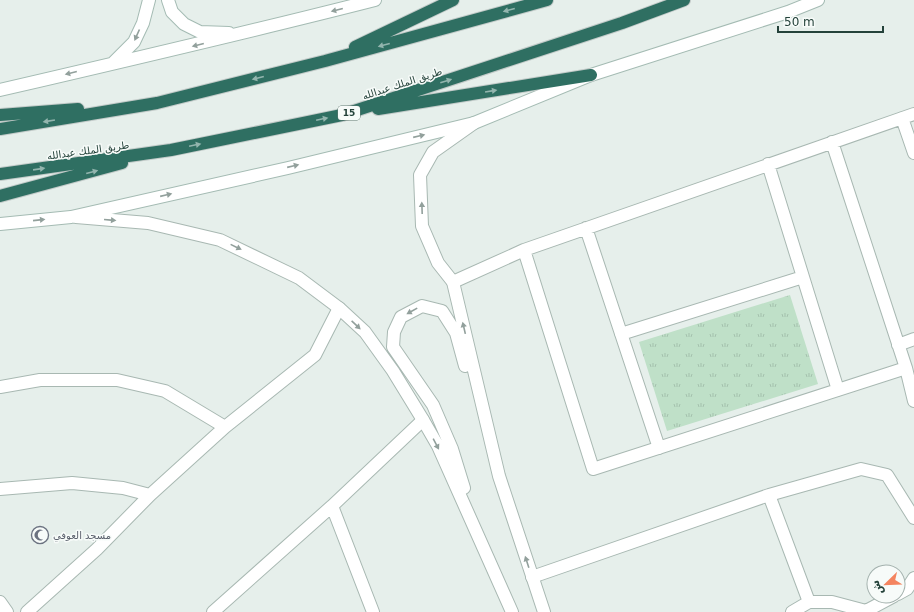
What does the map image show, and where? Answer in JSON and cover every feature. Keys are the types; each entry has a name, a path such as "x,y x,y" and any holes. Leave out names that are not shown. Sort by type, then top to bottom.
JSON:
{"highway":[{"path":"325,61 453,0"},
{"path":"0,129 157,103 325,61 547,0"},
{"name":"طريق الملك عبدالله","path":"0,174 171,150 342,115 622,23 684,0"},
{"path":"342,115 591,75"},
{"path":"0,115 157,103"},
{"path":"0,196 171,150"}],"street":[{"path":"168,0 172,12 189,27 200,32 242,34"},
{"path":"0,90 242,34 375,0"},
{"path":"0,224 71,217 288,168 474,123 591,75 788,12 818,0"},
{"path":"112,63 134,42 151,1"},
{"path":"453,282 524,250 914,114"},
{"path":"902,118 914,153"},
{"path":"474,123 432,152 420,175 422,226 438,263 453,282 499,476"},
{"path":"832,142 906,368 914,401"},
{"path":"768,164 838,390"},
{"path":"71,217 148,223 220,240 299,278 339,308 365,332 393,371 438,446 512,612"},
{"path":"586,228 659,448"},
{"path":"524,250 593,469 906,368"},
{"path":"621,334 803,277"},
{"path":"482,543 452,449 433,405 393,347 394,332 401,317 422,306 442,311 456,333 499,476 544,612"},
{"path":"27,612 97,549 150,495 225,427 315,355 339,308"},
{"path":"898,345 914,339"},
{"path":"0,388 40,380 117,380 165,391 225,427"},
{"path":"213,612 332,506 423,420"},
{"path":"532,577 769,495 861,469 887,475 914,518"},
{"path":"0,489 72,483 123,488 150,495"},
{"path":"769,495 810,602"},
{"path":"332,506 372,612"},
{"path":"906,589 914,578"},
{"path":"0,602 7,612"},
{"path":"792,612 810,602 832,602 867,611 880,604"}],"green space":[{"path":"790,295 818,384 667,431 639,342"}],"place":[{"name":"مسجد العوفي","path":"40,535"}]}
